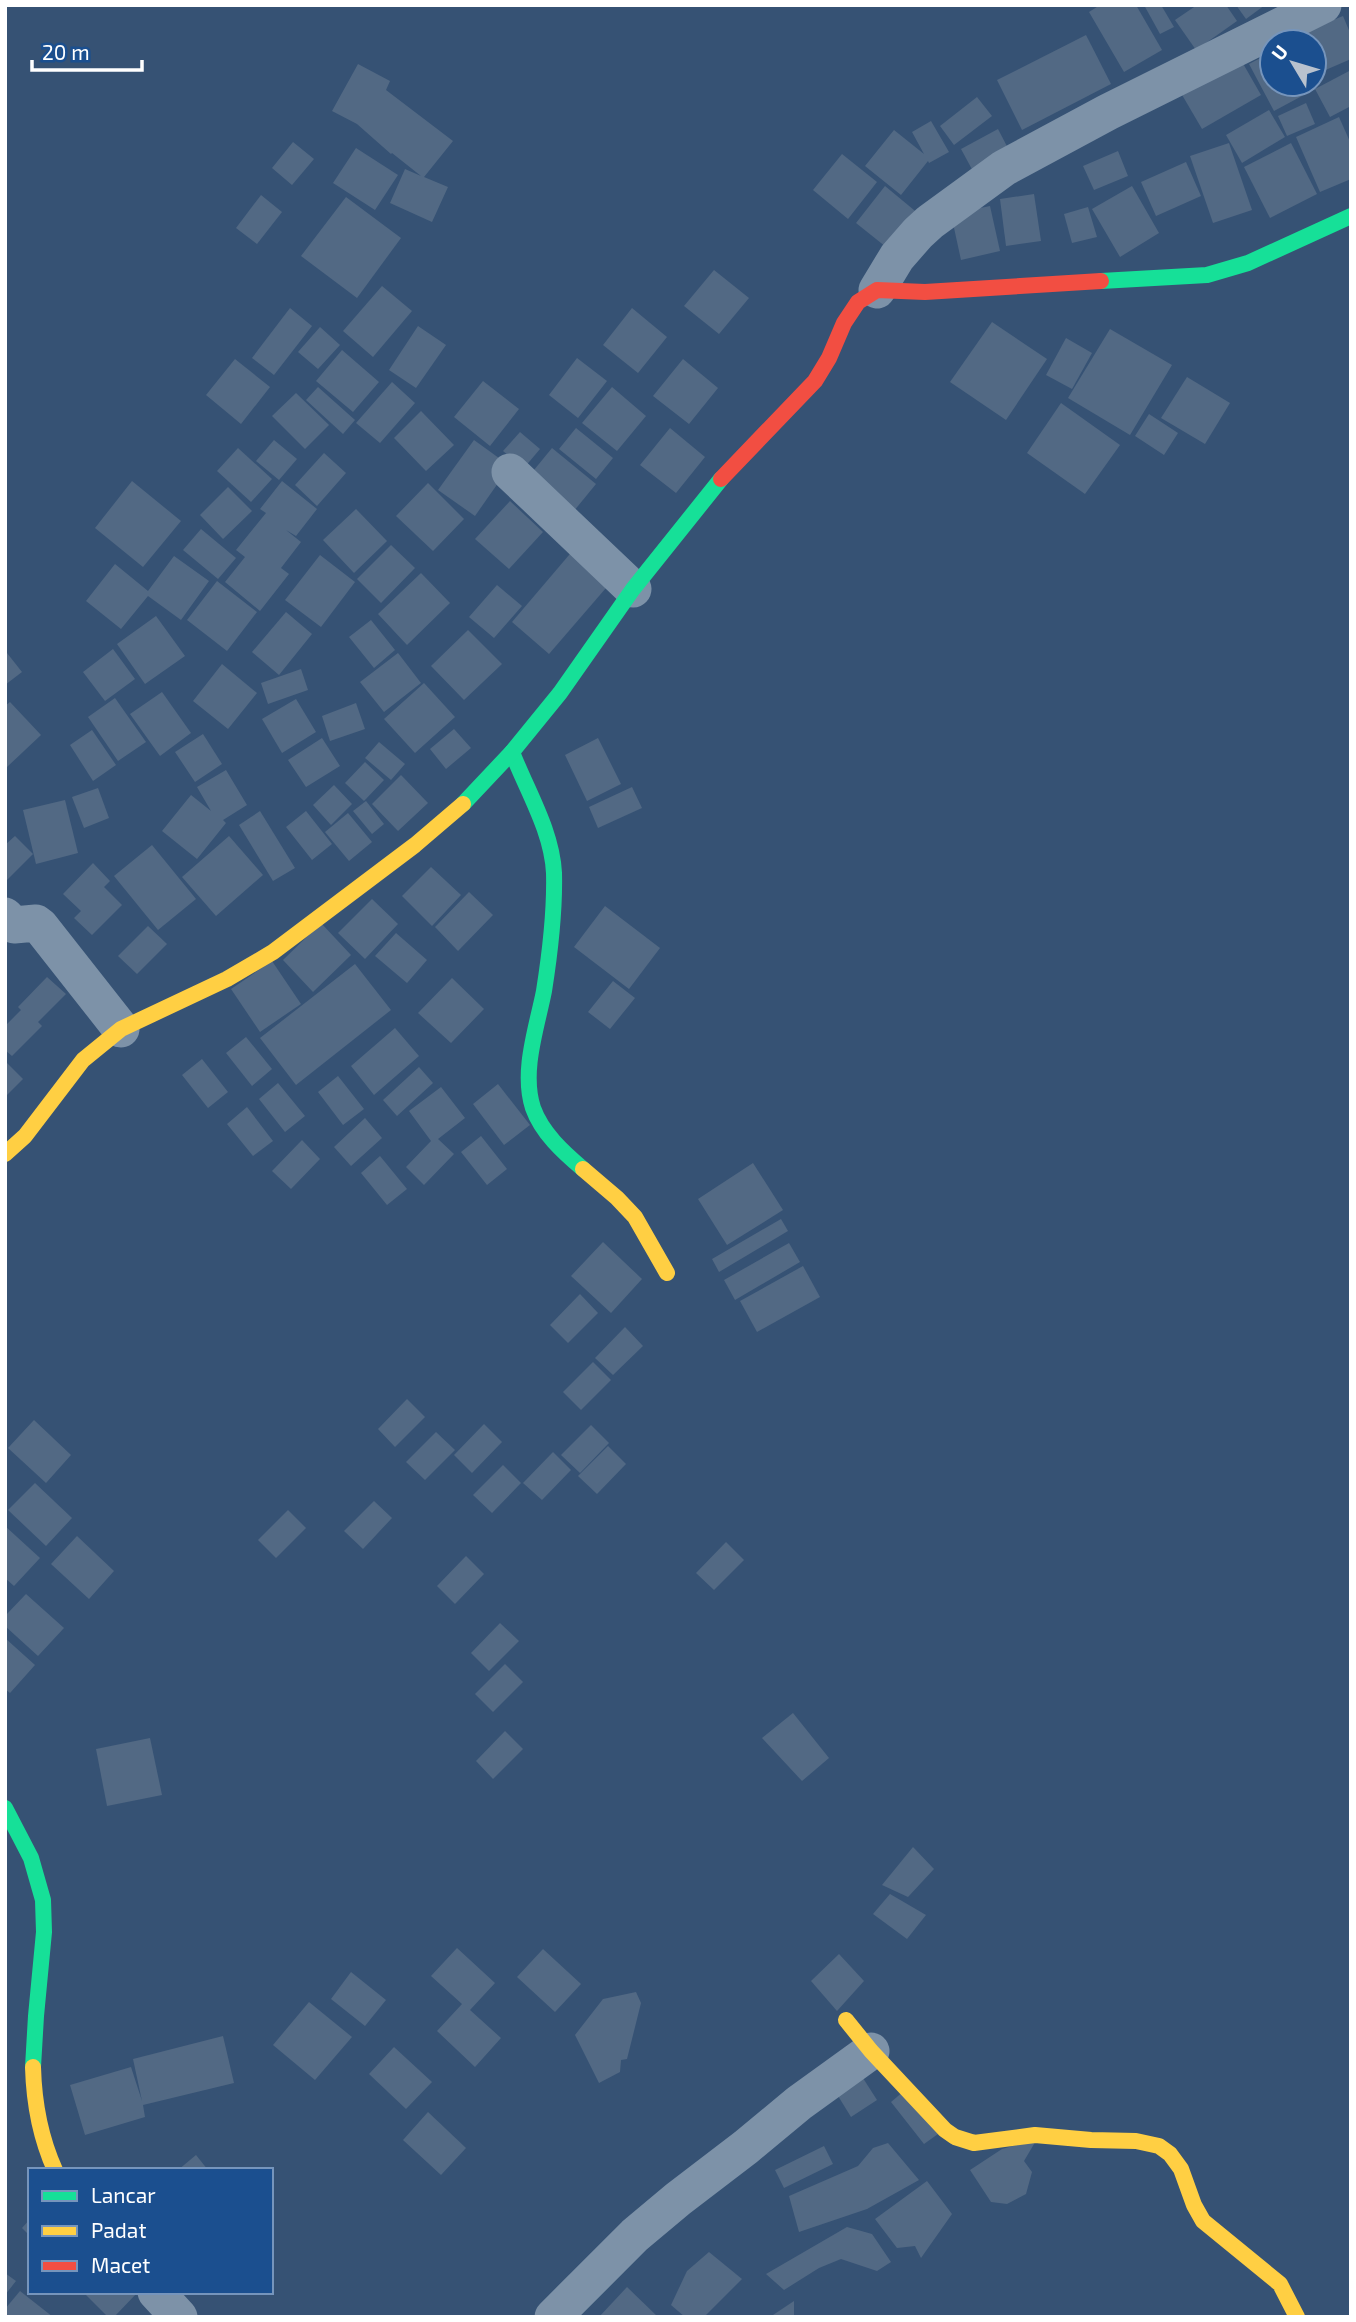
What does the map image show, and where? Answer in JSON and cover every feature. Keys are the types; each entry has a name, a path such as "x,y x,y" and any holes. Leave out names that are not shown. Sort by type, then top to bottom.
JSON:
{"street":[{"path":"5,1154 25,1136 83,1060 121,1030 227,979 273,952 415,845 460,807 512,752 561,693 633,589 735,462 815,381 858,302 877,290 897,257 930,222 1004,169 1108,112 1323,5"},
{"path":"877,290 925,292 1207,275 1248,262 1351,216"},
{"path":"510,472 633,589"},
{"path":"512,752 545,832 553,861 553,907 546,975 530,1077 532,1106 541,1125 558,1145 629,1210 667,1273"},
{"path":"5,916 14,925 36,923 40,926 121,1030"},
{"path":"5,1808 31,1862 43,1902 44,1925 36,2011 34,2089 37,2125 54,2168"},
{"path":"845,2020 945,2130 957,2139 977,2143 1029,2134 1150,2143 1167,2151 1178,2165 1196,2212 1203,2221 1280,2284 1297,2317"},
{"path":"553,2317 635,2235 669,2206 871,2050"},
{"path":"158,2294 179,2317"}],"building":[{"path":"1100,5 1136,5 1162,50 1124,72 1089,12"},
{"path":"1144,5 1161,5 1174,27 1160,34"},
{"path":"1197,5 1226,5 1237,21 1196,50 1175,20"},
{"path":"1236,5 1265,5 1246,19"},
{"path":"1343,16 1351,35 1351,59 1328,69 1328,28 1313,28"},
{"path":"1086,35 1111,84 1022,130 997,80"},
{"path":"1237,53 1258,90 1258,97 1202,129 1178,88"},
{"path":"1258,59 1258,81 1249,64"},
{"path":"358,64 390,81 386,90 453,141 424,177 448,187 432,222 390,203 405,169 421,176 357,124 332,111"},
{"path":"1351,70 1351,106 1330,117 1320,98 1328,98 1328,82"},
{"path":"977,97 992,116 954,145 940,126"},
{"path":"1267,98 1298,98 1274,111"},
{"path":"1306,103 1315,124 1287,136 1278,116"},
{"path":"1269,110 1285,137 1242,163 1226,135"},
{"path":"1339,117 1351,144 1351,179 1320,192 1296,137"},
{"path":"931,121 949,152 929,163 928,161 901,195 865,166 894,130 924,154 912,132"},
{"path":"998,129 1011,154 974,173 961,149"},
{"path":"293,142 314,159 292,185 272,168"},
{"path":"1229,143 1252,210 1213,223 1190,156"},
{"path":"1291,143 1317,194 1270,218 1244,167"},
{"path":"356,148 398,175 375,210 333,183"},
{"path":"1118,151 1128,176 1094,190 1083,166"},
{"path":"842,154 877,182 848,219 813,190"},
{"path":"1186,162 1201,196 1156,216 1141,182"},
{"path":"885,186 920,215 891,251 856,223"},
{"path":"1132,186 1159,233 1120,257 1092,209"},
{"path":"1034,194 1041,241 1006,246 1000,199"},
{"path":"261,195 282,212 257,244 236,228"},
{"path":"346,197 401,238 357,298 301,256"},
{"path":"990,206 1000,251 961,260 951,214"},
{"path":"1088,207 1097,237 1072,243 1064,214"},
{"path":"714,270 749,298 719,334 684,306"},
{"path":"382,286 412,311 373,357 343,331"},
{"path":"290,308 312,326 274,375 252,358"},
{"path":"632,308 667,337 638,373 603,345"},
{"path":"992,322 1047,359 1006,420 950,382"},
{"path":"418,326 446,345 416,388 389,370"},
{"path":"320,327 340,345 318,369 298,352"},
{"path":"1110,329 1172,365 1130,435 1068,398"},
{"path":"1066,338 1092,353 1072,389 1046,375"},
{"path":"342,350 379,382 353,412 316,381"},
{"path":"577,358 607,381 578,418 549,395"},
{"path":"235,359 270,387 241,424 206,395"},
{"path":"683,359 718,388 689,424 653,396"},
{"path":"1187,377 1230,403 1205,444 1161,418"},
{"path":"483,381 519,409 490,446 454,417"},
{"path":"392,382 415,403 380,443 356,423"},
{"path":"318,387 355,420 343,434 306,400"},
{"path":"612,387 646,416 617,451 582,423"},
{"path":"296,393 329,425 305,449 272,416"},
{"path":"1061,403 1120,445 1085,494 1027,453"},
{"path":"421,411 454,445 426,471 394,438"},
{"path":"1149,414 1178,433 1164,455 1135,436"},
{"path":"576,428 613,458 596,479 559,449"},
{"path":"670,428 705,457 676,493 640,465"},
{"path":"520,432 540,449 524,468 503,451"},
{"path":"274,440 297,459 279,480 256,461"},
{"path":"474,440 510,466 475,516 438,490"},
{"path":"238,448 272,479 251,502 217,471"},
{"path":"552,448 596,484 569,517 525,481"},
{"path":"324,453 346,473 317,506 295,485"},
{"path":"132,481 181,521 143,567 95,528"},
{"path":"282,481 317,509 296,536 286,530 301,542 281,568 289,574 260,611 225,582 245,557 236,550 266,513 260,509"},
{"path":"428,483 464,519 433,551 396,516"},
{"path":"228,487 252,511 223,539 200,515"},
{"path":"510,501 543,532 509,569 475,539"},
{"path":"356,509 387,541 354,573 323,540"},
{"path":"201,529 236,558 218,579 183,550"},
{"path":"391,545 415,568 381,603 357,579"},
{"path":"575,548 612,581 549,654 512,622"},
{"path":"320,555 355,582 321,627 285,600"},
{"path":"174,556 209,581 181,620 148,596 121,629 86,601 115,564 148,591"},
{"path":"421,573 450,603 407,645 378,614"},
{"path":"217,581 257,612 227,651 187,620"},
{"path":"497,585 522,606 494,638 469,617"},
{"path":"286,612 312,634 279,675 252,652"},
{"path":"156,616 185,656 145,684 117,644"},
{"path":"371,620 395,650 374,668 349,637"},
{"path":"468,630 502,664 464,700 431,666"},
{"path":"113,649 135,679 105,701 83,672"},
{"path":"7,653 22,672 5,685 5,655"},
{"path":"398,653 421,683 384,712 360,682"},
{"path":"222,664 257,693 228,729 193,701"},
{"path":"301,669 308,690 268,704 261,683"},
{"path":"424,683 455,717 415,753 384,719"},
{"path":"162,692 191,733 160,756 130,714"},
{"path":"115,698 146,742 118,761 88,717"},
{"path":"296,699 316,732 282,753 262,719"},
{"path":"10,702 41,735 7,767 5,706"},
{"path":"356,703 365,729 330,741 322,716"},
{"path":"454,729 471,748 446,769 430,749"},
{"path":"92,730 116,765 93,781 70,745"},
{"path":"203,734 222,764 195,782 175,752"},
{"path":"322,738 340,766 306,787 288,760"},
{"path":"598,738 621,784 587,801 565,755"},
{"path":"379,742 405,764 391,780 365,758"},
{"path":"365,762 384,780 364,801 345,783"},
{"path":"226,770 247,805 223,820 226,823 197,859 162,831 191,795 211,811 197,787"},
{"path":"401,775 428,803 398,831 372,804"},
{"path":"334,785 352,804 331,825 313,805"},
{"path":"632,787 642,808 598,828 589,807"},
{"path":"98,788 109,818 84,828 72,797"},
{"path":"65,800 78,853 36,864 23,810"},
{"path":"366,801 384,824 372,834 353,811"},
{"path":"260,811 295,868 273,881 239,825"},
{"path":"306,811 332,844 312,860 286,827"},
{"path":"348,813 372,842 349,861 325,832"},
{"path":"15,836 33,854 5,882 5,845"},
{"path":"229,836 263,875 216,916 182,877"},
{"path":"152,845 196,899 158,930 114,876"},
{"path":"93,863 110,881 104,887 122,905 92,935 74,918 81,911 63,894"},
{"path":"431,867 461,895 432,926 402,896"},
{"path":"469,892 493,915 458,951 435,927"},
{"path":"372,899 398,924 365,959 338,933"},
{"path":"605,906 660,948 629,989 574,947"},
{"path":"321,923 351,955 313,992 283,960"},
{"path":"148,926 167,944 137,974 118,956"},
{"path":"396,933 427,960 407,983 375,956"},
{"path":"272,961 301,1004 260,1032 231,989"},
{"path":"355,964 391,1010 296,1085 260,1038"},
{"path":"47,977 66,994 38,1022 42,1026 12,1056 5,1050 5,1026 21,1010 18,1007"},
{"path":"452,978 484,1009 451,1043 418,1013"},
{"path":"613,981 635,998 610,1029 588,1012"},
{"path":"395,1028 419,1056 374,1095 351,1066"},
{"path":"246,1037 272,1069 252,1086 226,1053"},
{"path":"202,1059 228,1092 208,1108 182,1075"},
{"path":"5,1061 23,1079 5,1097"},
{"path":"419,1067 433,1083 397,1116 383,1100"},
{"path":"338,1076 364,1109 343,1125 318,1092"},
{"path":"278,1083 305,1116 285,1132 259,1099"},
{"path":"498,1084 530,1125 504,1145 473,1104"},
{"path":"441,1087 465,1118 438,1139 454,1154 424,1185 406,1167 431,1141 409,1111"},
{"path":"247,1107 273,1141 253,1156 227,1124"},
{"path":"365,1118 382,1138 351,1166 334,1147"},
{"path":"481,1136 507,1169 487,1185 461,1152"},
{"path":"302,1140 320,1159 291,1189 272,1171"},
{"path":"380,1156 407,1189 387,1205 361,1173"},
{"path":"753,1163 783,1210 727,1245 698,1199"},
{"path":"781,1219 788,1231 719,1272 712,1259"},
{"path":"603,1242 642,1279 611,1313 571,1276"},
{"path":"789,1243 800,1262 735,1300 724,1280"},
{"path":"803,1266 820,1297 757,1332 740,1301"},
{"path":"580,1294 598,1313 568,1343 550,1325"},
{"path":"625,1327 643,1346 613,1375 595,1358"},
{"path":"593,1362 611,1380 581,1410 563,1392"},
{"path":"407,1399 425,1417 395,1447 378,1429"},
{"path":"34,1420 71,1455 46,1483 8,1448"},
{"path":"484,1424 502,1442 472,1473 454,1455"},
{"path":"591,1425 609,1443 580,1473 561,1455"},
{"path":"436,1432 455,1450 425,1480 406,1462"},
{"path":"608,1446 626,1464 597,1494 578,1476"},
{"path":"553,1452 571,1470 542,1500 523,1483"},
{"path":"503,1465 521,1483 492,1513 473,1495"},
{"path":"35,1483 72,1518 46,1546 8,1510"},
{"path":"374,1501 392,1518 363,1549 344,1531"},
{"path":"288,1510 306,1528 276,1558 258,1540"},
{"path":"5,1526 40,1558 14,1586 5,1578"},
{"path":"77,1536 114,1571 89,1599 51,1564"},
{"path":"726,1542 744,1560 714,1590 696,1573"},
{"path":"466,1556 484,1574 455,1604 437,1586"},
{"path":"26,1594 64,1628 38,1656 5,1626 5,1616"},
{"path":"500,1623 519,1641 489,1671 471,1653"},
{"path":"5,1638 35,1665 10,1693 5,1689"},
{"path":"505,1664 523,1682 493,1712 475,1694"},
{"path":"793,1713 829,1758 802,1781 762,1738"},
{"path":"505,1731 523,1749 493,1779 476,1761"},
{"path":"150,1738 162,1795 107,1806 96,1749"},
{"path":"913,1847 934,1869 908,1897 882,1885"},
{"path":"890,1894 926,1915 907,1939 873,1914"},
{"path":"457,1948 495,1983 470,2010 501,2038 475,2067 437,2031 462,2004 431,1976"},
{"path":"543,1949 581,1984 555,2012 517,1977"},
{"path":"839,1954 864,1981 837,2011 811,1981"},
{"path":"351,1972 386,2000 365,2026 331,1999"},
{"path":"636,1992 641,2003 627,2059 621,2060 620,2072 599,2083 575,2035 603,1999"},
{"path":"309,2002 352,2037 315,2080 273,2045"},
{"path":"223,2036 234,2083 143,2105 145,2117 85,2135 70,2085 131,2067 142,2101 133,2059"},
{"path":"394,2047 432,2082 406,2109 369,2074"},
{"path":"861,2075 877,2100 851,2117 835,2091"},
{"path":"904,2091 938,2134 924,2144 891,2102"},
{"path":"428,2112 466,2148 441,2175 403,2140"},
{"path":"1037,2139 1024,2161 1032,2172 1026,2194 1007,2204 991,2202 970,2170 1002,2149"},
{"path":"888,2143 919,2180 867,2209 799,2232 789,2196 858,2166 873,2148"},
{"path":"824,2146 833,2164 784,2188 775,2170"},
{"path":"196,2155 206,2168 180,2168"},
{"path":"927,2181 952,2214 921,2258 915,2246 897,2248 875,2219"},
{"path":"28,2221 28,2234 22,2228"},
{"path":"847,2227 872,2234 891,2262 877,2271 841,2259 819,2268 784,2290 766,2274"},
{"path":"709,2252 742,2279 704,2317 685,2317 671,2305 687,2271"},
{"path":"5,2273 16,2281 5,2295"},
{"path":"627,2287 658,2317 599,2317"},
{"path":"20,2291 53,2317 5,2317 5,2309"},
{"path":"85,2294 136,2294 114,2317 108,2317"},
{"path":"794,2301 794,2317 770,2317"}],"traffic: fast":[{"path":"1101,281 1207,275 1248,263 1351,216"},
{"path":"463,804 512,752 560,693 633,589 721,479"},
{"path":"512,752 544,827 554,873 550,947 529,1064 530,1094 537,1117 548,1134 583,1169"},
{"path":"5,1808 31,1858 43,1900 44,1932 33,2067"}],"traffic: slow":[{"path":"5,1154 25,1136 83,1060 121,1029 227,979 273,952 415,845 463,804"},
{"path":"583,1169 635,1217 667,1273"},
{"path":"846,2020 871,2051 945,2130 955,2137 974,2143 1035,2135 1136,2141 1159,2146 1170,2154 1181,2169 1203,2221 1280,2284 1297,2317"},
{"path":"33,2067 39,2120 54,2168"}],"traffic: jam":[{"path":"721,479 815,381 829,358 844,323 858,302 877,290 925,292 1101,281"}]}
